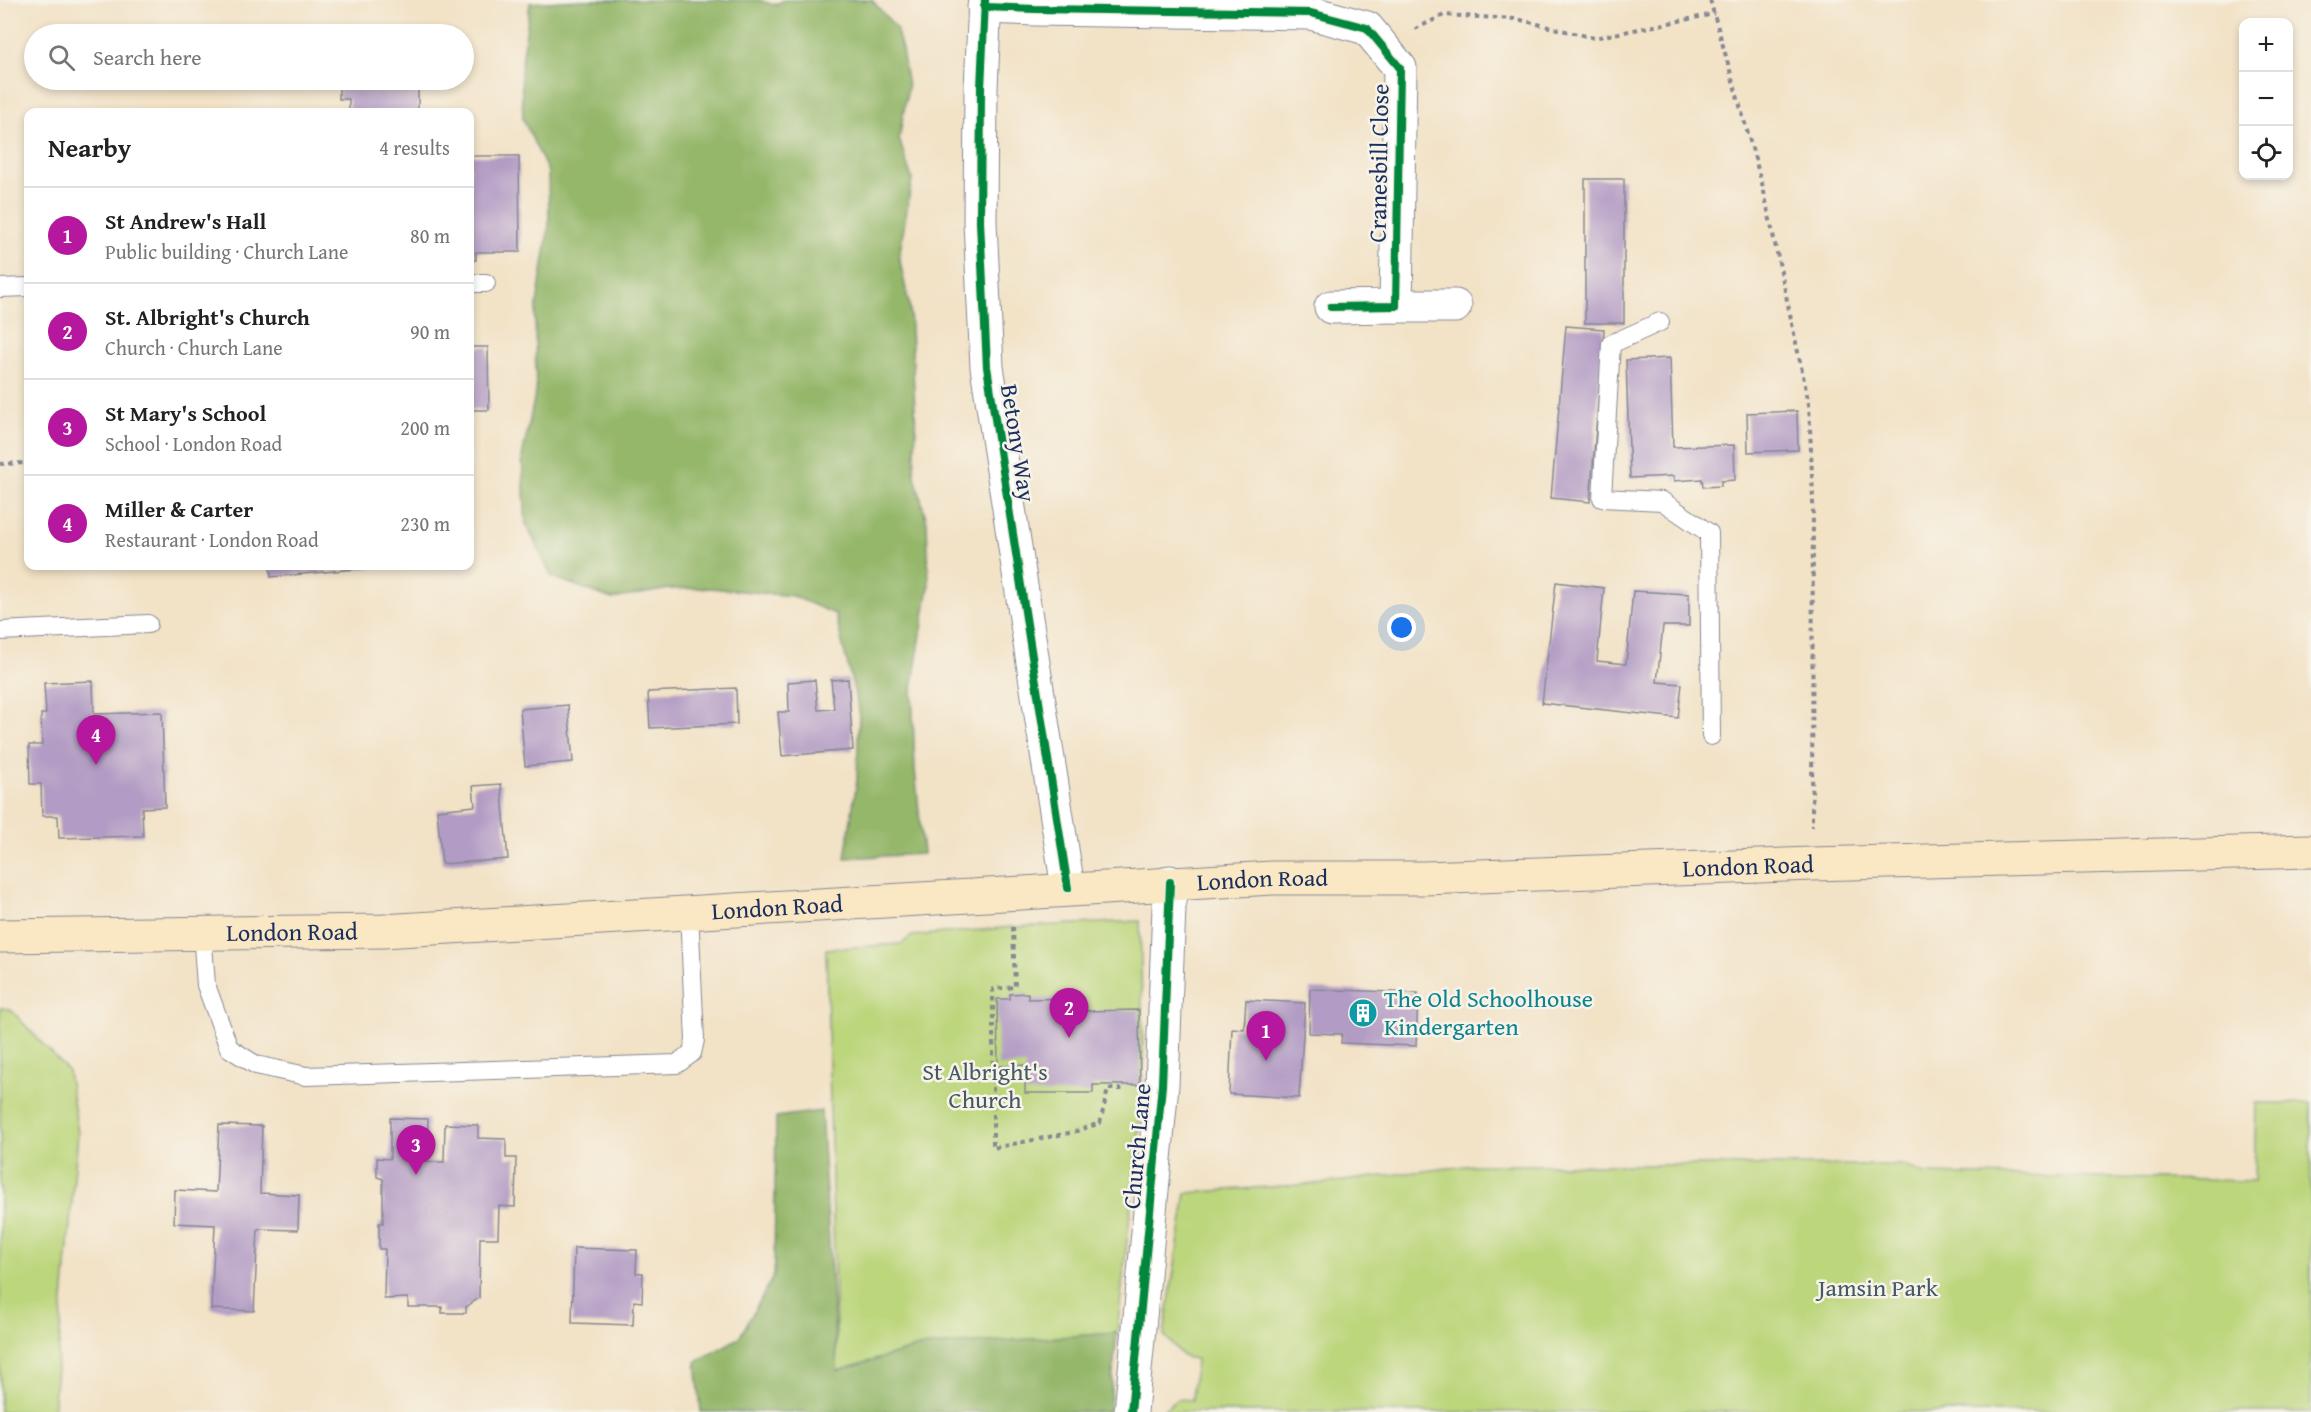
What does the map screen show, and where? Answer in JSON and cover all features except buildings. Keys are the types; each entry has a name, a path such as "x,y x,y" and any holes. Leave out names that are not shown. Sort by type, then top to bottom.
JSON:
{"main road":[{"name":"London Road","path":"0,936 383,931 1068,888 1272,878 1435,878 1812,864 2311,851"}],"street":[{"name":"Cranesbill Close","path":"985,3 1035,9 1311,13 1367,28 1400,68 1396,306"},
{"name":"Betony Way","path":"985,3 980,222 987,367 1068,888"},
{"path":"1331,307 1455,306"},
{"name":"Church Lane","path":"1131,1412 1162,1085 1170,882"}],"lane":[{"path":"0,288 24,287"},
{"path":"1660,322 1611,344 1602,498 1662,501 1708,533 1711,736"},
{"path":"0,631 148,624"},
{"path":"202,932 206,986 229,1048 256,1065 306,1076 677,1064 692,1053 695,1040 689,911"}],"path":[{"path":"1710,0 1763,187 1809,404 1813,498 1812,864"},
{"path":"1382,45 1444,15 1517,19 1594,38 1714,14"},
{"path":"0,464 24,463"},
{"path":"1001,893 1013,927 1016,987 993,989 993,1148 1074,1132 1100,1123 1108,1089 1162,1085"}],"green space":[{"path":"582,0 759,0 774,5 784,0 872,0 896,28 908,87 899,139 912,179 899,257 910,309 916,431 914,472 927,522 929,587 912,688 915,769 923,854 845,858 857,780 859,710 835,614 793,596 710,588 669,589 612,599 552,577 526,524 522,457 536,390 535,318 549,225 548,172 523,119 521,70 530,3"},
{"name":"St Albright's Church","path":"1140,921 1143,1047 1141,1111 1117,1333 919,1347 837,1373 826,949 901,944 912,936 1013,927"},
{"path":"0,1008 10,1009 68,1071 78,1133 53,1412 0,1412"},
{"name":"Jamsin Park","path":"2256,1103 2311,1103 2311,1412 1161,1412 1178,1399 1192,1400 1196,1359 1184,1357 1164,1335 1186,1193 1325,1183 1474,1165 1902,1165 1925,1174 2254,1181"},
{"path":"821,1111 837,1371 919,1347 1117,1333 1109,1412 701,1412 696,1362 739,1338 774,1275 776,1117"}],"cycle path":[{"path":"985,0 981,88 980,222 987,367 1068,888"},
{"path":"984,7 1311,13 1367,28 1400,68 1396,306 1331,307"},
{"path":"1131,1412 1162,1085 1170,882"}],"place":[{"name":"Miller & Carter","path":"96,765"},
{"name":"The Old Schoolhouse Kindergarten","path":"1363,1013"},
{"name":"St. Albright's Church","path":"1069,1038"},
{"name":"St Andrew's Hall","path":"1266,1061"},
{"name":"St Mary's School","path":"416,1175"}]}
